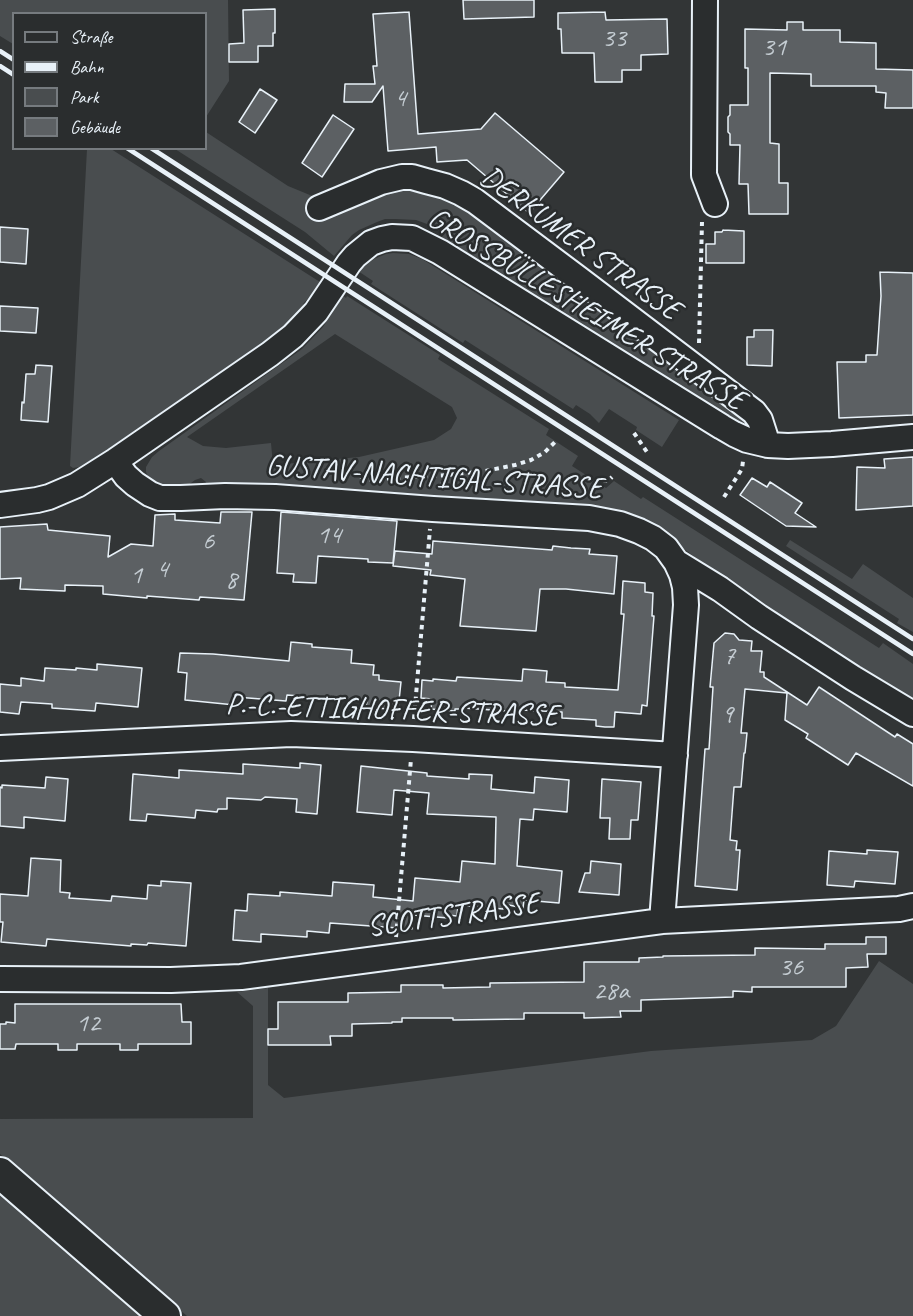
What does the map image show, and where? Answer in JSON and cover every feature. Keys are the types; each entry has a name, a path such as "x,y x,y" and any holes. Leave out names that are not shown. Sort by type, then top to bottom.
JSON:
{"main road":[{"path":"0,1173 165,1316"}],"street":[{"path":"705,0 704,175 715,204"},
{"name":"DERKUMER STRASSE","path":"319,208 392,178 412,177 445,186 475,201 754,412 760,420 758,442"},
{"name":"GROSSBÜLLESHEIMER STRASSE","path":"0,505 37,500 66,490 115,461 293,336 316,312 355,256 371,243 392,237 412,238 440,252 734,434 758,442 788,446 913,437"},
{"name":"GUSTAV-NACHTIGAL-STRASSE","path":"115,461 135,484 159,498 284,497 589,518 620,524 639,531 666,548 682,574 686,605 662,921"},
{"path":"676,562 834,666 913,714"},
{"name":"P.-C.-ETTIGHOFFER-STRASSE","path":"0,748 271,734 413,730 675,755"},
{"name":"SCOTTSTRASSE","path":"0,979 241,977 662,921 898,909 913,906"}],"path":[{"path":"697,369 702,223 715,204"},
{"path":"634,433 649,455"},
{"path":"356,480 485,471 531,460 545,452 556,441"},
{"path":"724,497 758,442"},
{"path":"603,480 608,481 612,477"},
{"path":"395,956 429,540"}],"green space":[{"path":"0,0 228,0 229,81 207,115 207,12 12,12 12,43 0,36"},
{"path":"207,133 288,186 322,200 418,187 454,199 745,413 751,428 746,428 616,349 583,324 543,305 440,240 444,234 427,224 416,220 385,219 352,235 334,256 305,232 177,150 207,150"},
{"path":"87,150 113,150 320,282 303,304 307,307 277,336 107,451 79,467 70,466"},
{"path":"393,253 409,254 422,259 679,420 662,447 609,409 599,423 576,405 573,409 465,340 463,343 371,284 373,281 358,271 374,259"},
{"path":"343,296 346,298 347,296 440,355 438,359 549,429 546,435 578,456 572,466 606,488 614,481 641,499 643,497 879,648 883,643 913,664 913,705 764,611 656,527 614,511 596,507 368,491 205,485 206,482 201,478 187,486 164,487 149,478 146,467 152,457 302,349 323,327","holes":["335,334 452,407 457,418 451,429 434,440 359,457 273,465 271,443 226,448 203,446 187,437"]},
{"path":"790,540 852,579 863,564 913,598 913,632 897,623 899,619 786,546"},
{"path":"879,961 913,984 913,1316 187,1316 0,1154 0,1119 253,1118 253,1006 237,992 268,988 268,1085 284,1098 651,1051 812,1040 836,1026"},
{"path":"0,1189 146,1316 0,1316"}],"building":[{"path":"463,0 534,0 534,17 464,19"},
{"path":"275,9 273,46 258,46 258,62 229,62 229,44 244,43 243,10"},
{"path":"409,12 418,134 481,129 495,113 564,172 529,213 467,160 437,162 436,147 388,151 383,86 372,102 344,102 345,84 375,84 373,66 377,66 373,14"},
{"path":"605,12 606,20 667,19 668,54 641,55 641,70 622,70 622,82 595,82 594,53 562,53 558,13"},
{"path":"787,22 803,22 803,30 840,30 840,42 876,43 876,69 913,70 913,108 885,108 886,93 876,92 876,86 811,86 811,74 770,73 770,143 779,144 779,183 788,183 788,214 749,214 748,184 739,184 740,145 730,145 728,132 730,105 748,105 745,29 787,30"},
{"path":"260,89 277,100 255,133 239,122"},
{"path":"333,115 354,129 322,177 302,163"},
{"path":"0,227 28,229 26,264 0,262"},
{"path":"744,231 744,263 706,263 706,244 715,244 715,232"},
{"path":"880,272 913,273 913,415 839,418 837,362 866,362 866,355 877,355 881,296"},
{"path":"0,306 38,308 36,333 0,331"},
{"path":"754,330 773,330 772,366 747,365 747,337 754,337"},
{"path":"36,365 52,366 48,422 21,420 26,374 35,374"},
{"path":"913,457 913,506 856,510 857,467 885,468 884,459"},
{"path":"752,478 767,487 770,482 802,503 795,513 816,527 786,526 740,495"},
{"path":"221,512 252,512 244,600 200,597 199,600 147,596 147,598 103,594 103,586 65,585 65,591 20,589 21,578 0,579 0,527 47,524 48,530 110,536 108,557 131,544 153,546 155,515 175,514 175,520 220,523"},
{"path":"281,512 397,521 393,563 318,556 316,583 293,582 294,574 277,573"},
{"path":"433,541 552,550 553,546 590,549 589,554 617,556 614,594 540,589 536,631 460,626 465,579 430,575 431,570 393,566 395,551 432,554"},
{"path":"623,581 645,583 645,592 653,593 652,616 654,616 647,706 642,705 641,714 615,712 614,727 605,727 596,726 596,720 562,718 562,712 431,709 432,699 421,698 422,680 456,681 457,677 522,681 523,669 547,671 546,682 565,683 565,687 618,690 624,614 621,614"},
{"path":"725,633 734,634 739,640 752,641 751,651 762,651 760,672 764,672 764,677 807,705 819,687 895,737 897,734 913,744 913,786 856,753 848,765 806,738 808,734 785,720 787,693 745,689 741,733 747,733 741,787 734,787 730,840 737,841 736,850 740,850 737,890 695,886 705,749 709,749 713,687 710,687 714,643"},
{"path":"291,642 312,644 312,647 352,650 351,663 374,665 373,675 379,675 379,680 401,682 398,710 366,707 367,701 287,695 286,701 236,697 235,705 185,700 187,673 178,672 180,653 289,661"},
{"path":"97,664 142,668 138,707 96,703 95,711 52,708 52,704 21,702 19,714 0,712 0,684 21,686 21,678 44,681 45,668 97,670"},
{"path":"300,763 321,765 317,814 296,812 297,799 227,798 227,809 218,809 217,812 196,810 195,818 147,814 146,821 130,820 133,774 179,778 179,770 243,774 243,764 300,768"},
{"path":"361,766 427,773 427,776 469,779 469,774 492,775 491,789 534,793 535,777 569,780 567,812 534,809 533,820 520,819 517,866 562,871 559,903 524,900 523,908 504,904 503,909 458,905 457,916 448,915 448,918 413,915 412,929 330,923 329,933 307,931 307,937 261,934 261,942 233,940 235,910 247,911 248,894 280,896 280,892 332,896 333,882 374,885 373,897 413,901 415,878 460,882 462,861 495,864 496,817 427,814 429,793 394,790 392,815 357,812"},
{"path":"46,777 68,779 65,821 24,817 24,828 0,826 0,787 2,788 2,785 45,788"},
{"path":"602,779 641,782 638,820 631,820 630,839 609,839 610,818 600,818"},
{"path":"867,850 898,852 895,884 855,881 854,887 827,885 829,851 867,854"},
{"path":"31,858 61,860 60,892 70,893 69,898 111,901 112,896 147,899 148,885 161,886 161,881 191,883 186,946 148,943 147,945 131,944 131,946 47,939 46,946 1,942 3,922 0,922 0,894 28,896"},
{"path":"591,861 621,864 619,895 579,892 585,873 590,873"},
{"path":"866,937 886,937 886,954 867,954 868,967 846,968 846,987 752,987 752,992 733,991 733,997 641,1000 641,1011 620,1011 621,1017 584,1018 584,1013 524,1013 524,1019 402,1018 402,1022 352,1024 352,1036 330,1036 331,1045 268,1045 268,1029 278,1029 278,1002 348,1002 348,993 401,992 401,985 443,985 443,988 490,987 490,983 584,982 584,962 639,962 639,958 663,956 755,955 755,948 825,949 825,944 866,944"},
{"path":"15,1004 181,1004 182,1022 191,1022 191,1044 138,1044 138,1050 120,1050 120,1044 77,1044 77,1050 58,1050 58,1044 16,1044 15,1049 0,1049 0,1024 15,1023"}],"railway":[{"path":"0,51 12,59"},
{"path":"0,66 12,74"},
{"path":"130,150 913,654"},
{"path":"154,150 913,639"}]}
